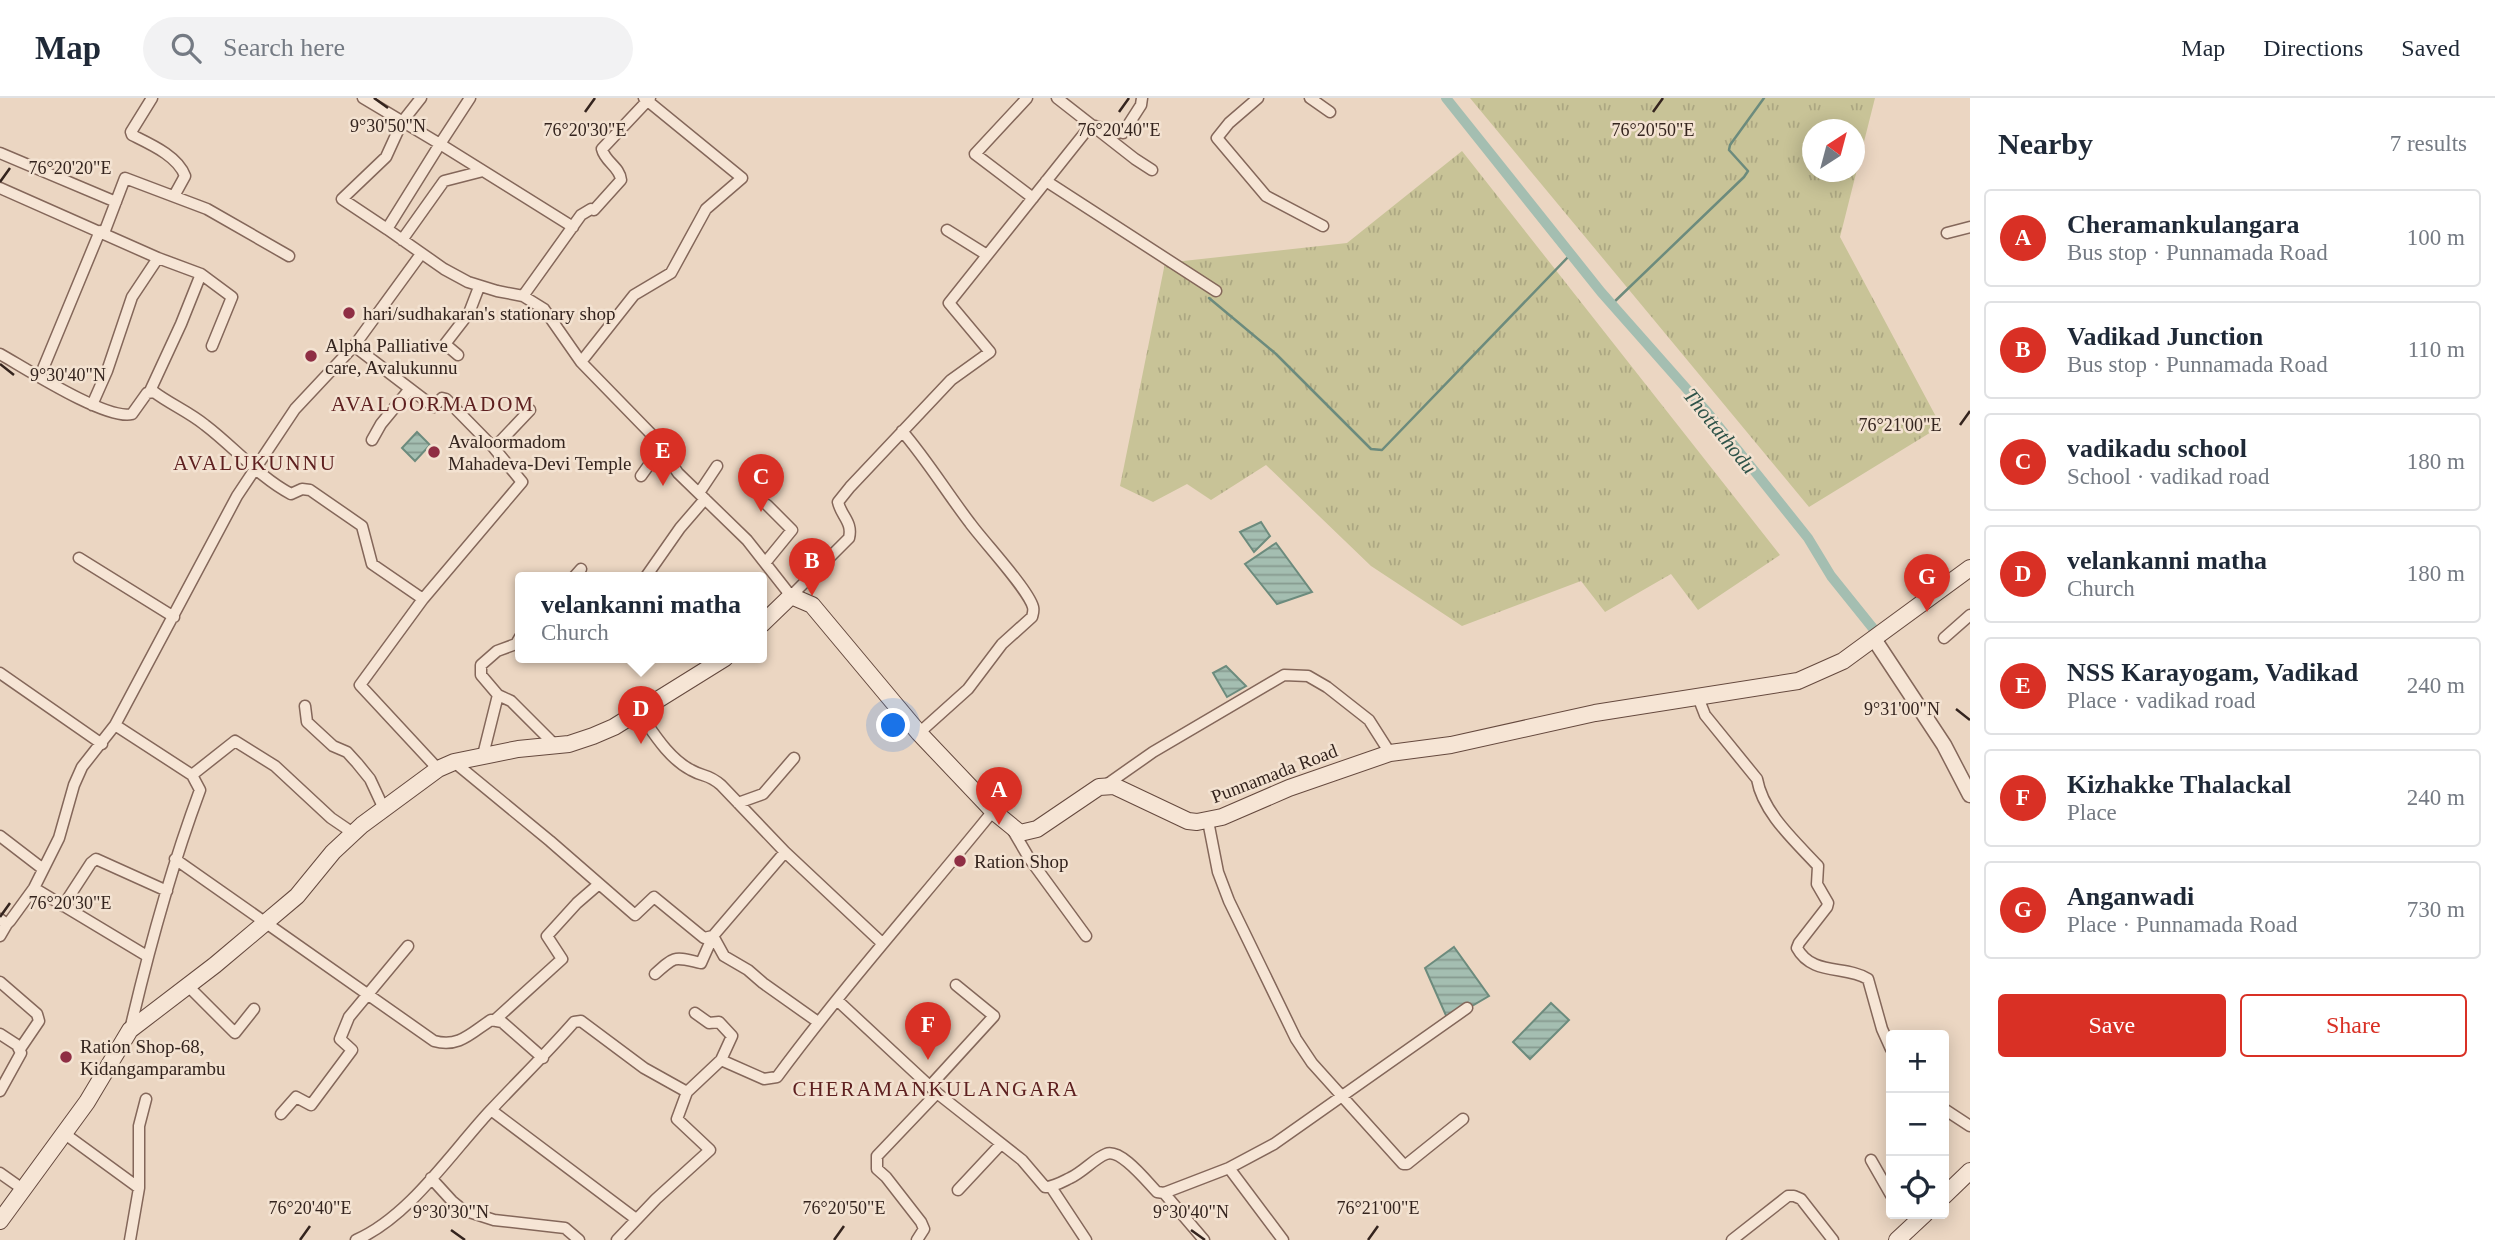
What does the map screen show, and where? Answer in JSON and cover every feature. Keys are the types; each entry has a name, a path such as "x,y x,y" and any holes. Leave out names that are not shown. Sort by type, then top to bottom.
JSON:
{"main road":[{"name":"Punnamada Road","path":"1106,785 1114,786 1188,821 1208,821 1289,788 1390,753 1451,745 1595,713 1798,681 1843,661 1970,568"},
{"path":"767,619 792,596 812,606 919,733 993,811 1020,833 1037,829 1106,785"},
{"path":"0,1221 87,1102 130,1030 297,896 333,852 353,833 438,769 483,755 518,748 569,744 593,736 717,663"},
{"path":"1949,1191 1970,1171"},
{"path":"1897,1240 1913,1219"}],"street":[{"path":"152,98 131,132 183,170 185,176 174,196"},
{"path":"421,98 402,122 386,157 342,199 421,254 479,287 523,296 544,309 581,362 654,437 678,473 747,540 792,596 849,538 850,523 838,502 951,380 990,352 949,303 1091,125"},
{"path":"387,229 470,98"},
{"path":"1027,98 975,153 1033,198"},
{"path":"1057,98 1152,170"},
{"path":"1091,125 1123,133 1141,105 1142,98"},
{"path":"1258,98 1229,123 1217,138 1266,196 1324,226"},
{"path":"1310,98 1330,112"},
{"path":"367,99 573,227"},
{"path":"523,296 581,215 590,209 594,210 621,180 619,172 606,158 602,149 647,99 742,178 706,209 671,274 634,295 581,362"},
{"path":"0,153 116,202"},
{"path":"401,240 444,181 483,171"},
{"path":"40,376 125,178 216,213 289,256"},
{"path":"1046,181 1216,292"},
{"path":"0,188 158,258 201,274 232,297 212,346"},
{"path":"1947,233 1970,227"},
{"path":"947,230 987,255"},
{"path":"0,936 4,921 34,888 59,838 82,767 115,725 255,466 295,409 354,346 421,254"},
{"path":"92,405 107,371 132,297 158,258"},
{"path":"0,354 92,405 117,415 130,415 149,391 201,274"},
{"path":"458,355 444,344 469,313 479,287"},
{"path":"354,346 434,407 442,398 446,399 522,482 424,599 360,684 438,769"},
{"path":"372,440 381,424 409,390"},
{"path":"149,391 204,424 255,466 271,483 291,494 302,489 310,490 362,527 372,564 424,599"},
{"path":"494,449 530,410"},
{"path":"902,431 923,455 970,524 1021,588 1034,611 1032,617 1002,644 968,689 919,733"},
{"path":"641,476 661,448"},
{"path":"649,572 702,496 717,466"},
{"path":"765,563 792,530 767,505"},
{"path":"79,558 174,617"},
{"path":"579,572 582,569"},
{"path":"1944,638 1970,615"},
{"path":"1877,637 1944,746 1970,795"},
{"path":"515,644 497,651 481,665 481,675 498,695 511,701 555,745"},
{"path":"0,673 102,744"},
{"path":"1106,785 1153,752 1284,675 1308,676 1327,687 1369,720 1390,753"},
{"path":"483,755 498,695"},
{"path":"1698,697 1704,715 1757,779 1759,792 1780,825 1818,866 1817,884 1828,903 1799,943 1797,948 1800,954 1827,970 1863,975 1868,979 1886,1038"},
{"path":"305,706 307,722 333,746 347,752 357,763 370,779 384,809"},
{"path":"638,711 666,749 692,771 710,775 785,852 881,943"},
{"path":"115,725 192,775 200,790 175,859 147,956 130,1030"},
{"path":"192,775 235,741 275,766 331,818 353,833"},
{"path":"738,803 764,794 794,758"},
{"path":"454,762 551,841 635,915 654,897 704,938 713,936"},
{"path":"721,1060 764,1079 777,1077 881,943 993,811"},
{"path":"1208,821 1218,872 1229,901 1304,1053 1403,1164 1407,1164 1463,1119"},
{"path":"1011,828 1029,858 1086,936"},
{"path":"0,836 43,869"},
{"path":"655,974 672,959 701,963 713,936 785,852"},
{"path":"63,906 96,859 167,891"},
{"path":"175,859 434,1041 446,1044 456,1043 496,1019 562,959 547,936 577,902 599,884"},
{"path":"34,888 147,956"},
{"path":"713,936 724,956 748,970 763,984 818,1023"},
{"path":"281,1114 296,1097 311,1105 352,1050 340,1039 349,1017 408,946"},
{"path":"0,982 37,1014 39,1021 20,1049 21,1053 0,1091"},
{"path":"917,1240 924,1229 921,1222 877,1169 877,1156 994,1016 956,985"},
{"path":"188,986 235,1033 254,1009"},
{"path":"838,1001 933,1090 1022,1160 1045,1187 1051,1187 1083,1172 1107,1154 1114,1153 1123,1157 1157,1192 1164,1193 1229,1168 1291,1133 1467,1008"},
{"path":"618,1240 636,1219 710,1150 677,1119 687,1092 721,1060 732,1036 719,1022 709,1023 695,1013"},
{"path":"496,1019 543,1058"},
{"path":"356,1240 378,1229 412,1198 575,1022 581,1021 644,1068 687,1092"},
{"path":"0,1034 20,1049"},
{"path":"130,1240 139,1188 139,1126 146,1099"},
{"path":"491,1110 636,1219"},
{"path":"1949,1112 1970,1126"},
{"path":"65,1134 139,1188"},
{"path":"958,1190 1002,1144"},
{"path":"1871,1160 1886,1186"},
{"path":"1229,1168 1283,1240"},
{"path":"0,1174 24,1190"},
{"path":"431,1178 463,1210 494,1220 565,1228 579,1240"},
{"path":"1051,1187 1086,1240"},
{"path":"1164,1193 1204,1240"},
{"path":"1732,1240 1788,1196 1801,1199 1833,1240"}],"green space":[{"path":"1470,98 1875,98 1865,138 1865,119 1802,119 1802,182 1854,182 1840,237 1941,426 1809,507"},
{"path":"1462,151 1780,555 1698,610 1671,574 1605,612 1581,581 1462,626 1371,566 1266,465 1211,500 1187,484 1153,502 1120,486 1165,263 1347,243"}],"shaded area":[{"path":"417,432 430,445 415,461 402,448"},
{"path":"1261,522 1270,536 1254,552 1240,532"},
{"path":"1276,543 1312,592 1277,604 1245,564"},
{"path":"1226,666 1246,686 1227,697 1213,673"},
{"path":"1454,947 1489,996 1448,1020 1425,968"},
{"path":"1551,1003 1569,1020 1530,1059 1513,1042"}],"waterway":[{"name":"Thottathodu","path":"1446,98 1601,292 1708,413 1808,538 1831,576 1880,637"},
{"path":"1612,304 1744,177 1748,171 1729,150 1730,145 1764,98"},
{"path":"1209,298 1276,354 1371,449 1382,450 1571,254"}],"place":[{"name":"hari/sudhakaran's stationary shop","path":"349,313"},
{"name":"Alpha Palliative care, Avalukunnu","path":"311,356"},
{"name":"Avaloormadom Mahadeva-Devi Temple","path":"434,452"},
{"name":"NSS Karayogam, Vadikad","path":"663,486"},
{"name":"vadikadu school","path":"761,512"},
{"name":"Vadikad Junction","path":"812,596"},
{"name":"Anganwadi","path":"1927,612"},
{"name":"velankanni matha","path":"641,744"},
{"name":"Cheramankulangara","path":"999,825"},
{"name":"Ration Shop","path":"960,861"},
{"name":"Ration Shop-68, Kidangamparambu","path":"66,1057"},
{"name":"Kizhakke Thalackal","path":"928,1060"}],"district":[{"name":"AVALOORMADOM","path":"433,404"},
{"name":"AVALUKUNNU","path":"255,463"},
{"name":"CHERAMANKULANGARA","path":"936,1089"}]}
